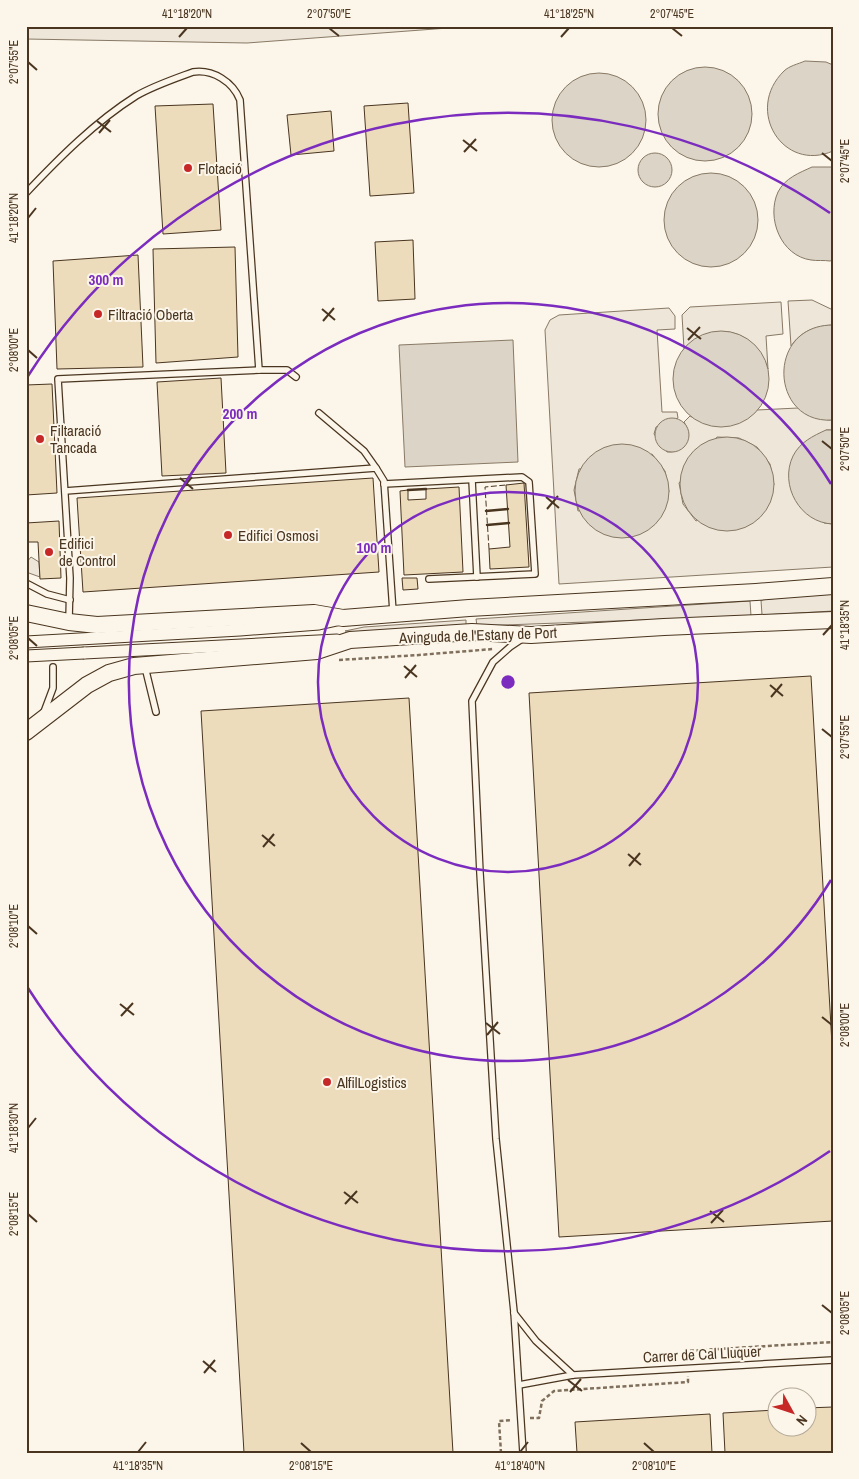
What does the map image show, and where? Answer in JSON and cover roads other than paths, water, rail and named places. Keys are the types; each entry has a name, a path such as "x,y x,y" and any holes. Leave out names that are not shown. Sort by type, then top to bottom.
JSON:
{"street":[{"name":"Avinguda de l'Estany de Port","path":"26,613 69,622 97,625 314,614 344,618 469,608 833,586"},
{"path":"27,642 259,629 319,624 344,618"},
{"name":"Avinguda de l'Estany de Port","path":"30,730 75,693 98,678 120,669 144,665 317,651 350,640 472,632 531,634 833,620"},
{"path":"26,656 350,640"}],"lane":[{"path":"26,193 55,162 103,119 138,95 193,72 209,72 220,77 236,92 240,100 259,370"},
{"path":"69,622 70,578 58,380 259,370 287,370 296,377"},
{"path":"319,414 364,451 384,484 393,614"},
{"path":"65,491 376,468"},
{"path":"384,484 522,477 529,482 535,574 429,579"},
{"path":"472,480 477,577"},
{"path":"26,583 47,594 70,600"},
{"path":"523,1453 514,1312 496,1139 472,701 493,662 510,647 531,634"},
{"path":"144,665 156,712"},
{"path":"30,730 40,719 50,699 53,668"},
{"path":"514,1312 536,1342 573,1375"},
{"name":"Carrer de Cal Lluquer","path":"519,1385 573,1375 833,1360"}],"place":[{"name":"Flotació","path":"188,168"},
{"name":"Filtració Oberta","path":"98,314"},
{"name":"Filtaració Tancada","path":"40,439"},
{"name":"Edifici Osmosi","path":"228,535"},
{"name":"Edifici de Control","path":"49,552"},
{"name":"AlfilLogistics","path":"327,1082"}]}
